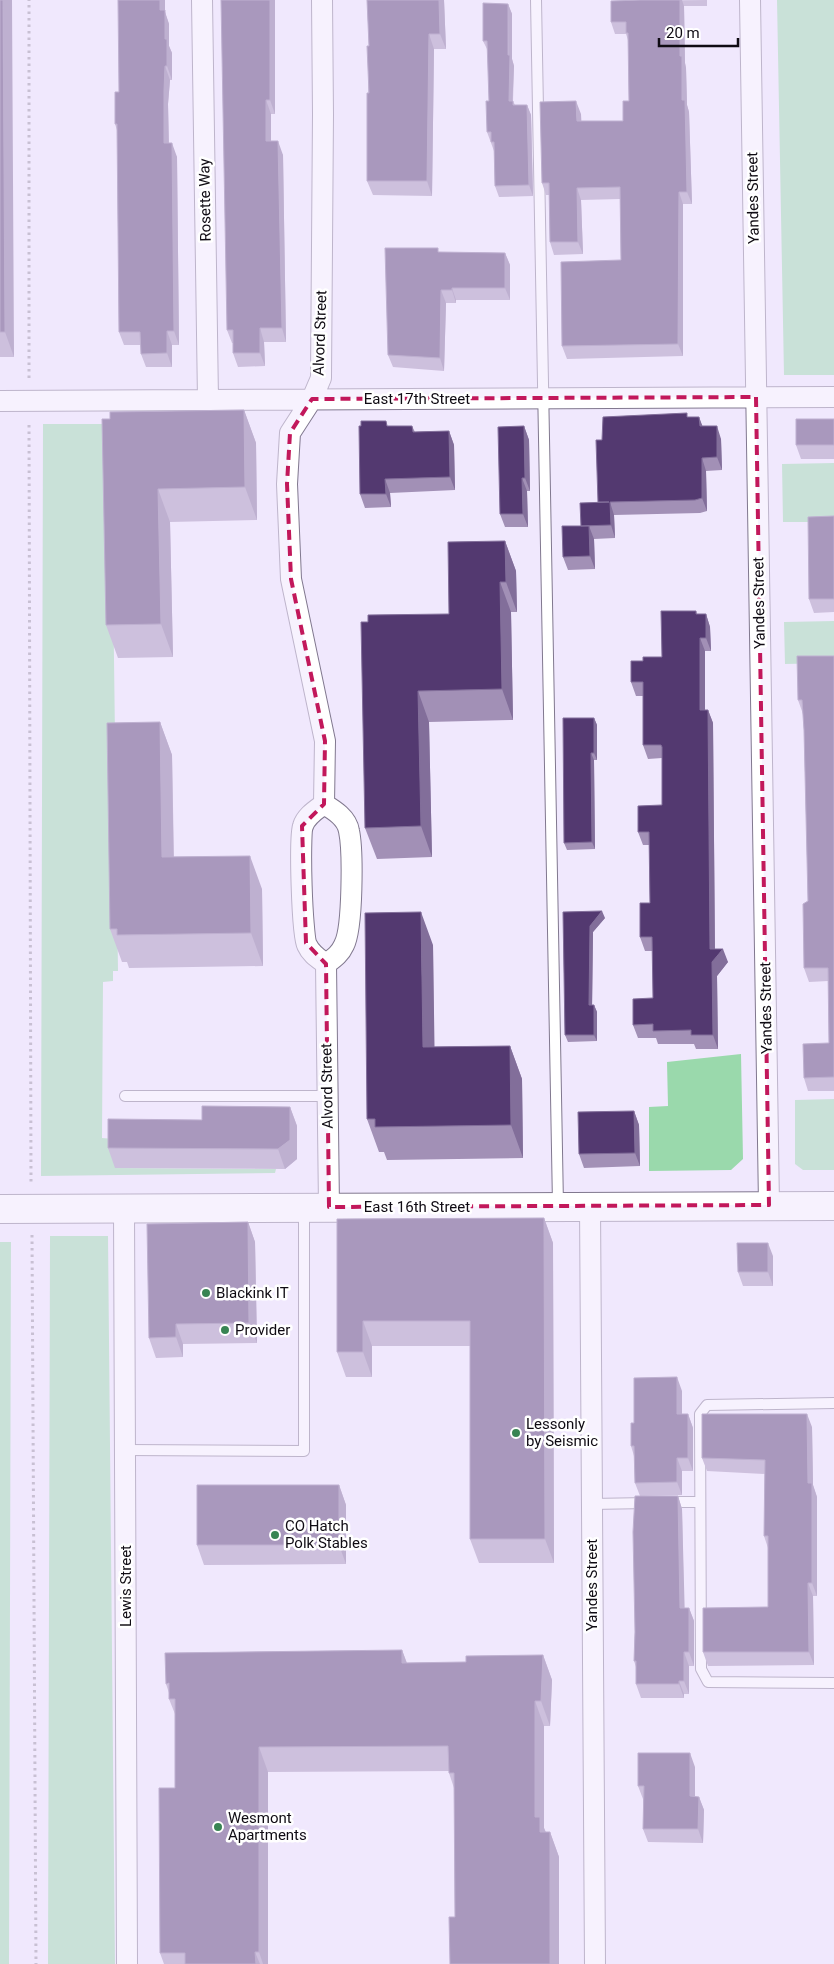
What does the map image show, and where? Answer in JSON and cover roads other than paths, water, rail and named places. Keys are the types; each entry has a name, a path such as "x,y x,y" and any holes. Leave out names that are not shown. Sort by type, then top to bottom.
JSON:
{"main road":[{"name":"East 16th Street","path":"0,1210 834,1206"}],"street":[{"name":"Rosette Way","path":"202,0 208,400"},
{"name":"Alvord Street","path":"322,0 321,378 312,399 290,433 287,484 290,579 325,741 324,804"},
{"name":"Yandes Street","path":"750,0 769,1206"},
{"name":"East 17th Street","path":"0,401 834,397"},
{"path":"324,804 340,814 349,830 351,902 351,916 345,943 338,956 326,964 313,955 306,943 302,862 302,826 312,813 324,804"},
{"name":"Alvord Street","path":"316,1207 328,1096 326,964"},
{"name":"Yandes Street","path":"590,1206 595,1964"},
{"name":"Lewis Street","path":"124,1208 126,1964"}],"lane":[{"path":"536,0 558,1206"},
{"path":"125,1096 328,1096"},
{"path":"125,1450 304,1451 316,1207"},
{"path":"834,1403 707,1405 700,1414 701,1669 708,1682 834,1683"},
{"path":"591,1504 700,1502"}],"place":[{"name":"Blackink IT","path":"206,1293"},
{"name":"Provider","path":"225,1330"},
{"name":"Lessonly by Seismic","path":"516,1433"},
{"name":"CO Hatch Polk Stables","path":"275,1535"},
{"name":"Wesmont Apartments","path":"218,1827"}]}
